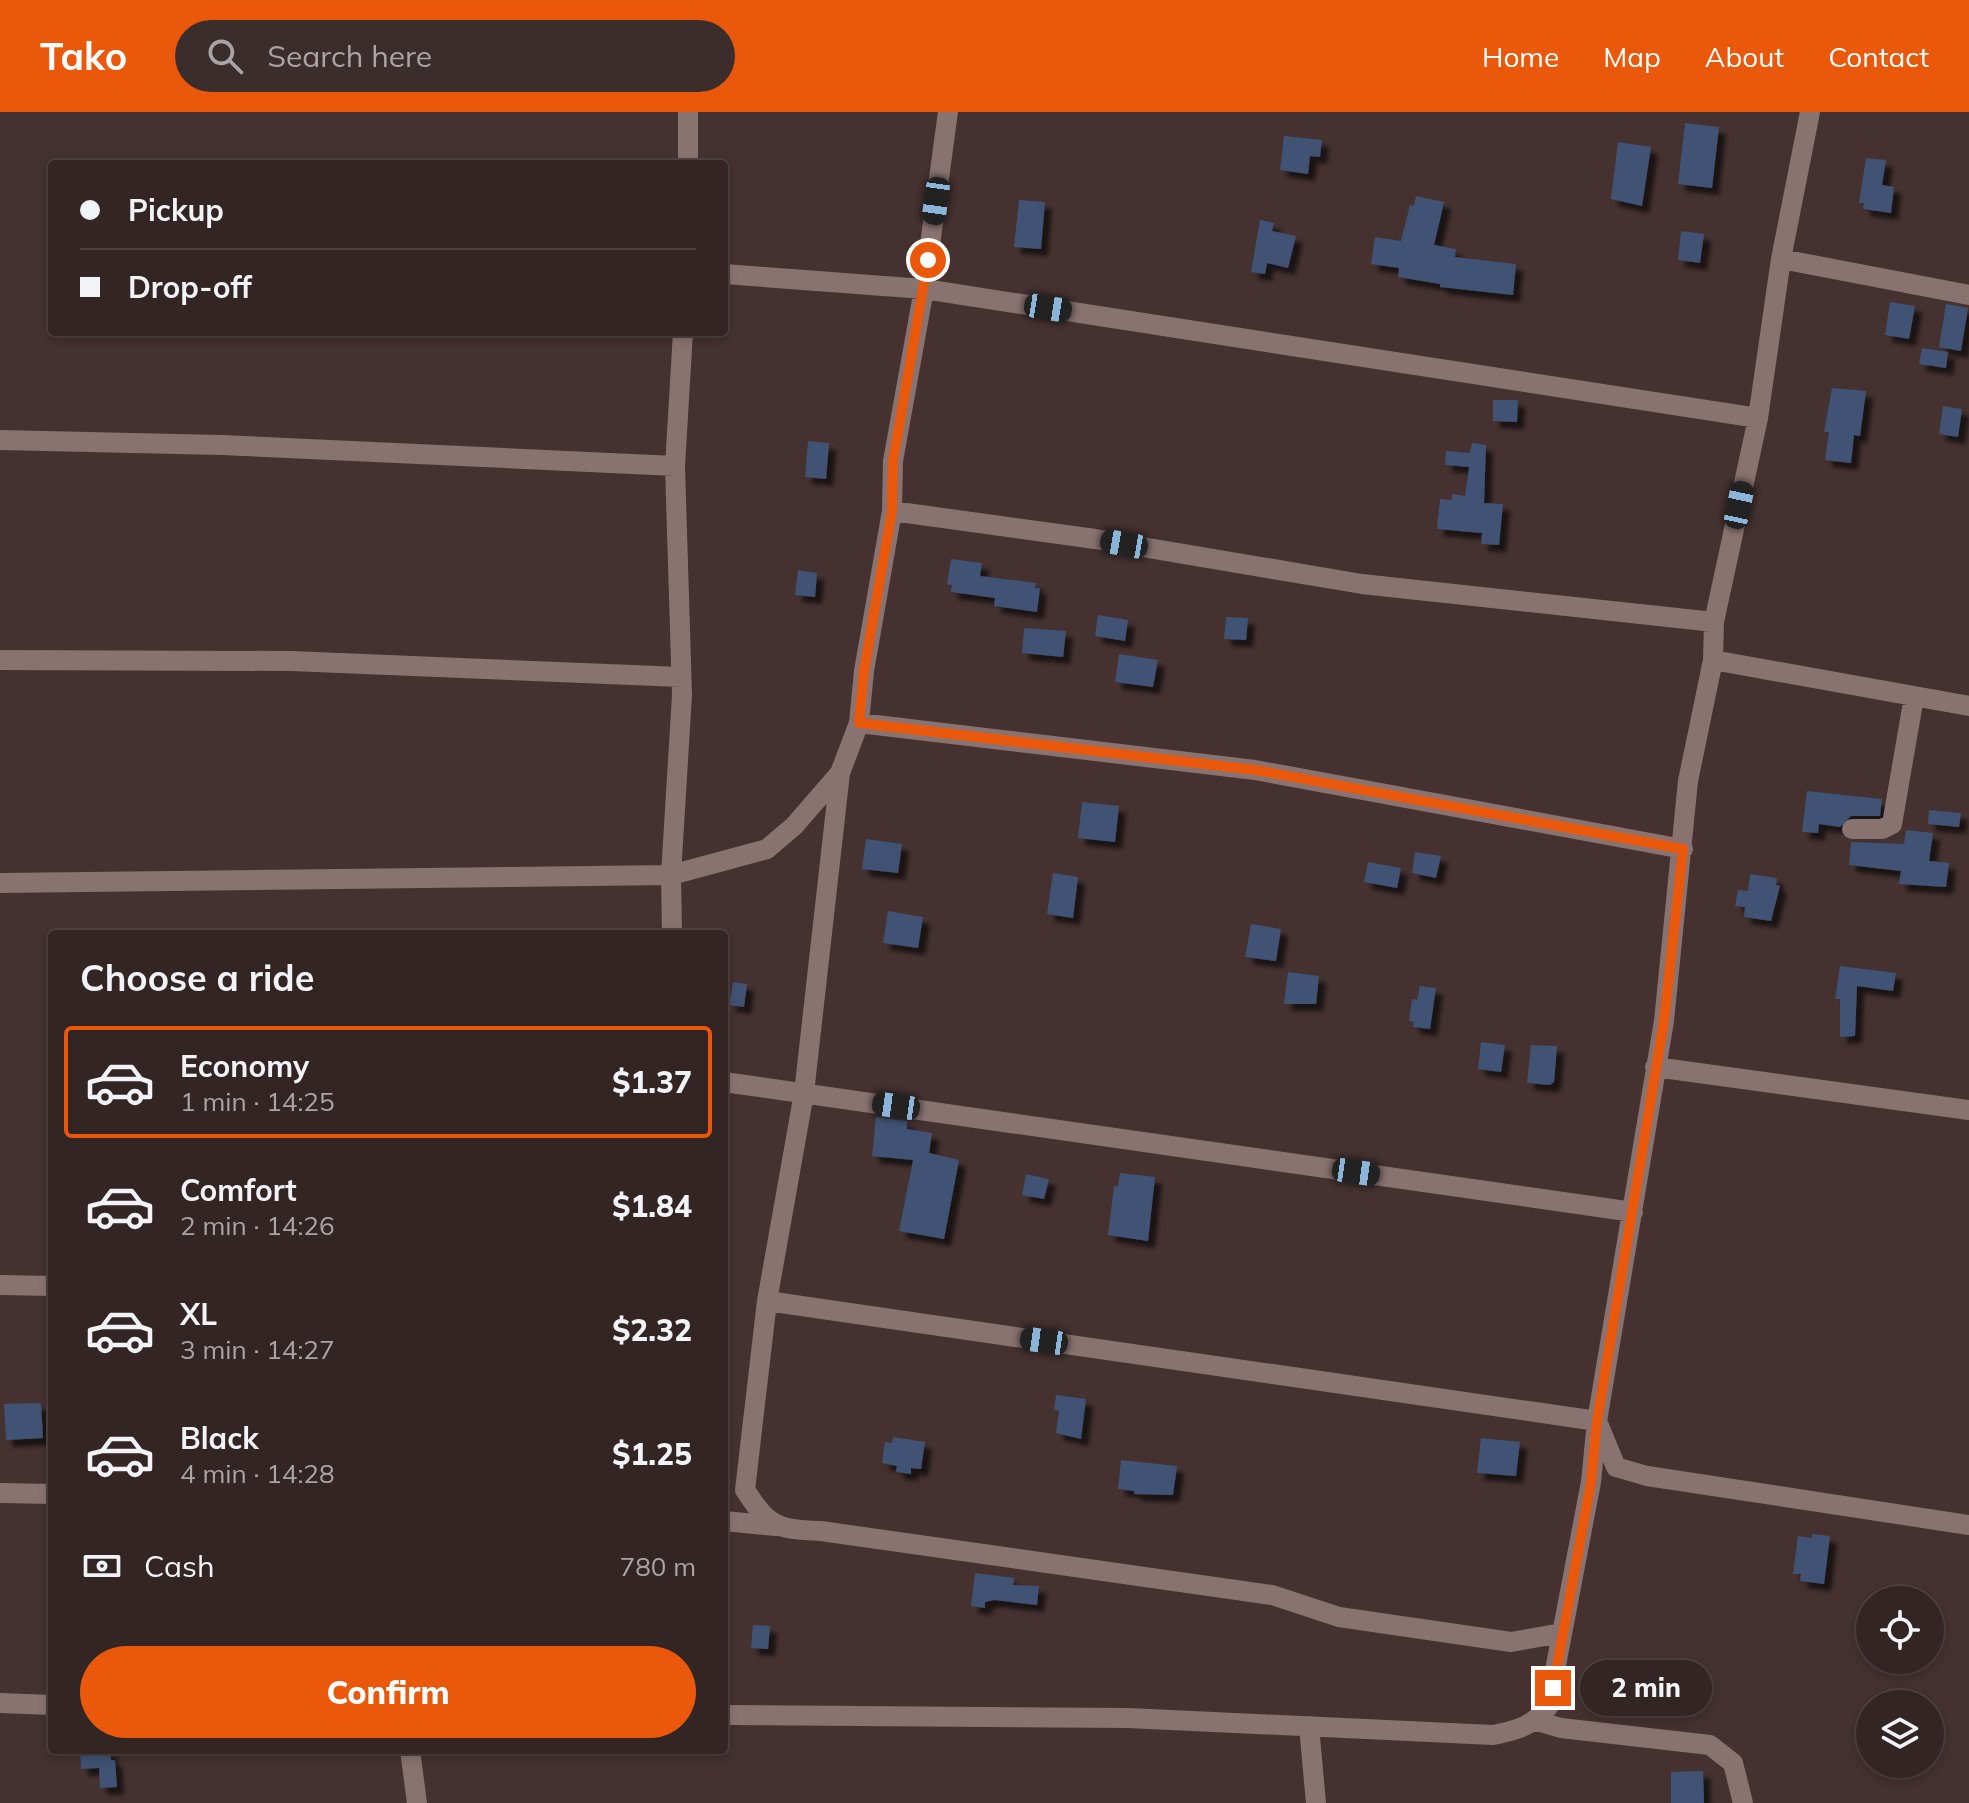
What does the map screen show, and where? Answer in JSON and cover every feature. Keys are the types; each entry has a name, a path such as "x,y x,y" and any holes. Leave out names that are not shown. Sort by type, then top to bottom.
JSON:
{"street":[{"path":"688,112 688,160"},
{"path":"775,1526 763,1517 745,1490 767,1301 804,1093 840,773 859,723 876,594 892,511 893,461 924,289 948,112"},
{"path":"728,1715 1128,1718 1493,1735 1520,1730 1537,1721 1548,1707 1591,1482 1597,1421 1664,1021 1688,781 1713,660 1714,622 1758,418 1781,259 1810,112"},
{"path":"1781,259 1969,295"},
{"path":"728,274 924,289 1758,418"},
{"path":"672,930 671,875 681,677 675,466 683,336"},
{"path":"0,440 222,445 675,466"},
{"path":"892,511 1095,539 1362,584 1714,622"},
{"path":"0,660 291,661 681,677"},
{"path":"1713,660 1969,706"},
{"path":"1852,829 1882,829 1892,824 1914,697"},
{"path":"859,723 1255,770 1683,849"},
{"path":"0,883 671,875 767,849 794,826 840,773"},
{"path":"1655,1067 1969,1110"},
{"path":"728,1083 1633,1212"},
{"path":"0,1285 48,1286"},
{"path":"767,1301 1597,1421"},
{"path":"1597,1421 1616,1467 1647,1476 1969,1525"},
{"path":"0,1493 48,1494"},
{"path":"728,1521 1272,1595 1339,1617 1511,1642 1562,1633"},
{"path":"0,1703 48,1705"},
{"path":"1537,1721 1561,1728 1710,1745 1733,1763 1743,1803"},
{"path":"1309,1726 1316,1803"},
{"path":"411,1754 417,1803"}],"building":[{"path":"1685,123 1719,127 1712,188 1678,184"},
{"path":"1284,136 1322,140 1320,157 1310,156 1308,174 1280,170"},
{"path":"1618,142 1651,147 1642,206 1611,199"},
{"path":"1866,158 1886,160 1882,185 1894,187 1891,213 1863,209 1864,203 1859,203"},
{"path":"1416,196 1444,202 1434,245 1456,249 1455,257 1516,264 1513,295 1440,287 1440,284 1398,277 1399,268 1371,264 1375,237 1401,241 1410,205 1414,206"},
{"path":"1019,200 1045,202 1041,249 1014,247"},
{"path":"1260,220 1274,223 1272,231 1296,236 1288,268 1267,263 1265,274 1251,272"},
{"path":"1681,231 1704,234 1700,263 1678,260"},
{"path":"1890,302 1915,306 1909,339 1885,335"},
{"path":"1946,304 1968,308 1961,351 1939,347"},
{"path":"1922,348 1948,352 1946,368 1919,364"},
{"path":"1832,388 1866,391 1860,436 1854,435 1851,463 1825,460 1829,432 1824,432"},
{"path":"1493,400 1518,400 1517,422 1493,421"},
{"path":"1943,406 1962,409 1958,437 1939,434"},
{"path":"808,441 829,443 826,479 805,477"},
{"path":"1472,443 1486,445 1484,503 1503,504 1499,545 1481,544 1482,533 1437,529 1440,499 1452,500 1452,494 1465,496 1469,467 1445,465 1446,451 1470,453"},
{"path":"951,559 982,563 980,576 1036,583 1035,588 1040,588 1037,612 994,606 995,598 951,592 952,585 947,584"},
{"path":"798,570 817,573 815,597 795,595"},
{"path":"1098,615 1128,620 1125,641 1095,636"},
{"path":"1226,617 1248,618 1246,640 1224,639"},
{"path":"1024,628 1066,631 1063,657 1022,653"},
{"path":"1119,654 1158,660 1153,687 1115,682"},
{"path":"1807,791 1882,799 1880,816 1851,816 1840,827 1819,824 1818,833 1802,832"},
{"path":"1082,802 1119,806 1115,842 1078,838"},
{"path":"1929,810 1961,813 1959,827 1928,824"},
{"path":"1906,830 1933,833 1929,861 1949,863 1946,887 1899,884 1901,871 1849,865 1851,842 1904,844"},
{"path":"866,839 902,844 898,873 862,869"},
{"path":"1415,852 1441,856 1436,878 1412,873"},
{"path":"1368,862 1401,868 1397,888 1364,882"},
{"path":"1053,873 1078,877 1073,918 1047,914"},
{"path":"1750,874 1777,878 1776,885 1780,886 1771,921 1744,917 1745,907 1735,906 1738,890 1748,891"},
{"path":"888,911 923,917 918,948 883,943"},
{"path":"1251,924 1281,929 1276,961 1245,957"},
{"path":"1840,966 1896,973 1893,991 1857,986 1855,1036 1840,1037 1840,999 1835,999"},
{"path":"1288,972 1319,976 1316,1004 1284,1004"},
{"path":"733,982 747,984 744,1007 729,1005"},
{"path":"1420,986 1436,988 1430,1029 1413,1027 1414,1022 1409,1021 1412,999 1417,1000"},
{"path":"1481,1042 1505,1045 1501,1072 1478,1069"},
{"path":"1531,1045 1557,1046 1554,1082 1550,1085 1527,1083"},
{"path":"876,1117 907,1121 907,1129 932,1133 929,1153 959,1160 944,1239 899,1231 913,1160 872,1156"},
{"path":"1120,1173 1155,1177 1148,1241 1108,1235 1114,1186 1118,1186"},
{"path":"1026,1174 1049,1179 1044,1199 1022,1195"},
{"path":"1056,1395 1086,1399 1081,1439 1056,1433 1059,1411 1054,1410"},
{"path":"41,1403 43,1438 6,1440 4,1404"},
{"path":"893,1437 925,1442 921,1469 911,1468 911,1474 896,1472 897,1466 882,1463 885,1442 892,1443"},
{"path":"1481,1438 1520,1442 1516,1476 1477,1473"},
{"path":"1121,1460 1177,1466 1173,1495 1134,1494 1134,1491 1118,1489"},
{"path":"1812,1534 1830,1536 1824,1584 1800,1581 1801,1574 1793,1574 1798,1536 1812,1538"},
{"path":"975,1573 1014,1578 1013,1585 1039,1586 1037,1605 994,1600 985,1602 985,1608 971,1606"},
{"path":"753,1625 770,1626 768,1649 751,1648"},
{"path":"80,1754 110,1754 111,1760 115,1760 117,1787 100,1788 99,1768 81,1769"},
{"path":"1703,1771 1704,1803 1671,1803 1671,1772"}],"route":[{"path":"928,260 893,461 892,511 864,671 859,723 1255,770 1683,849 1664,1021 1597,1421 1591,1482 1553,1688"}]}
